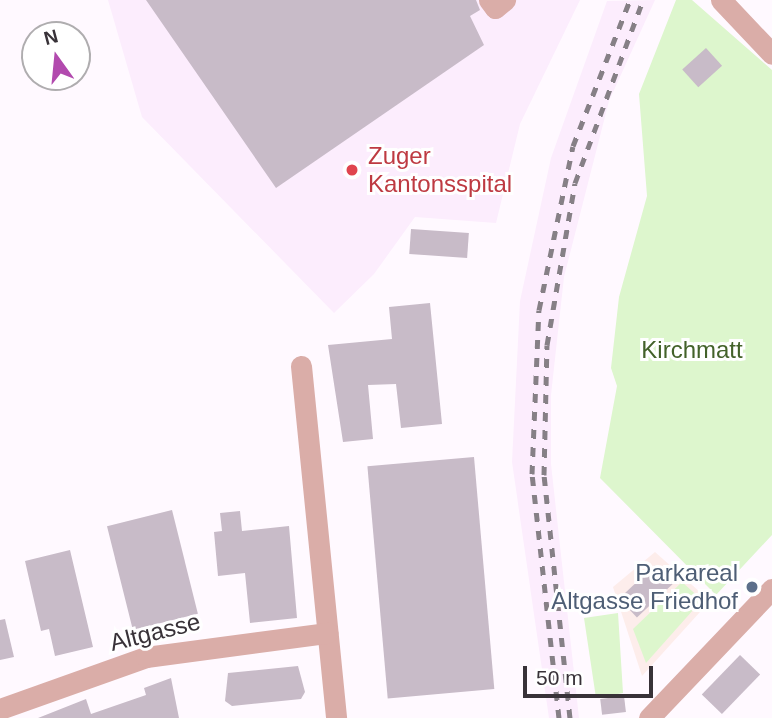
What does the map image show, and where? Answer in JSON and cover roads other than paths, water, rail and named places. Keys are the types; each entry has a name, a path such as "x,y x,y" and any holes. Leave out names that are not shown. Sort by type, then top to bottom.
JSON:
{"street":[{"path":"489,0 495,8 505,0"},
{"path":"721,0 772,54"},
{"path":"301,366 336,718"},
{"path":"649,718 772,589"},
{"name":"Altgasse","path":"0,709 146,657 327,633"}],"railway":[{"path":"559,718 532,474 539,310 573,146 630,0"},
{"path":"570,718 544,475 547,345 575,183 643,0"}],"place":[{"name":"Zuger Kantonsspital","path":"352,170"},
{"name":"Parkareal Altgasse Friedhof","path":"752,587"}],"park label":[{"name":"Kirchmatt","path":"692,350"}]}
